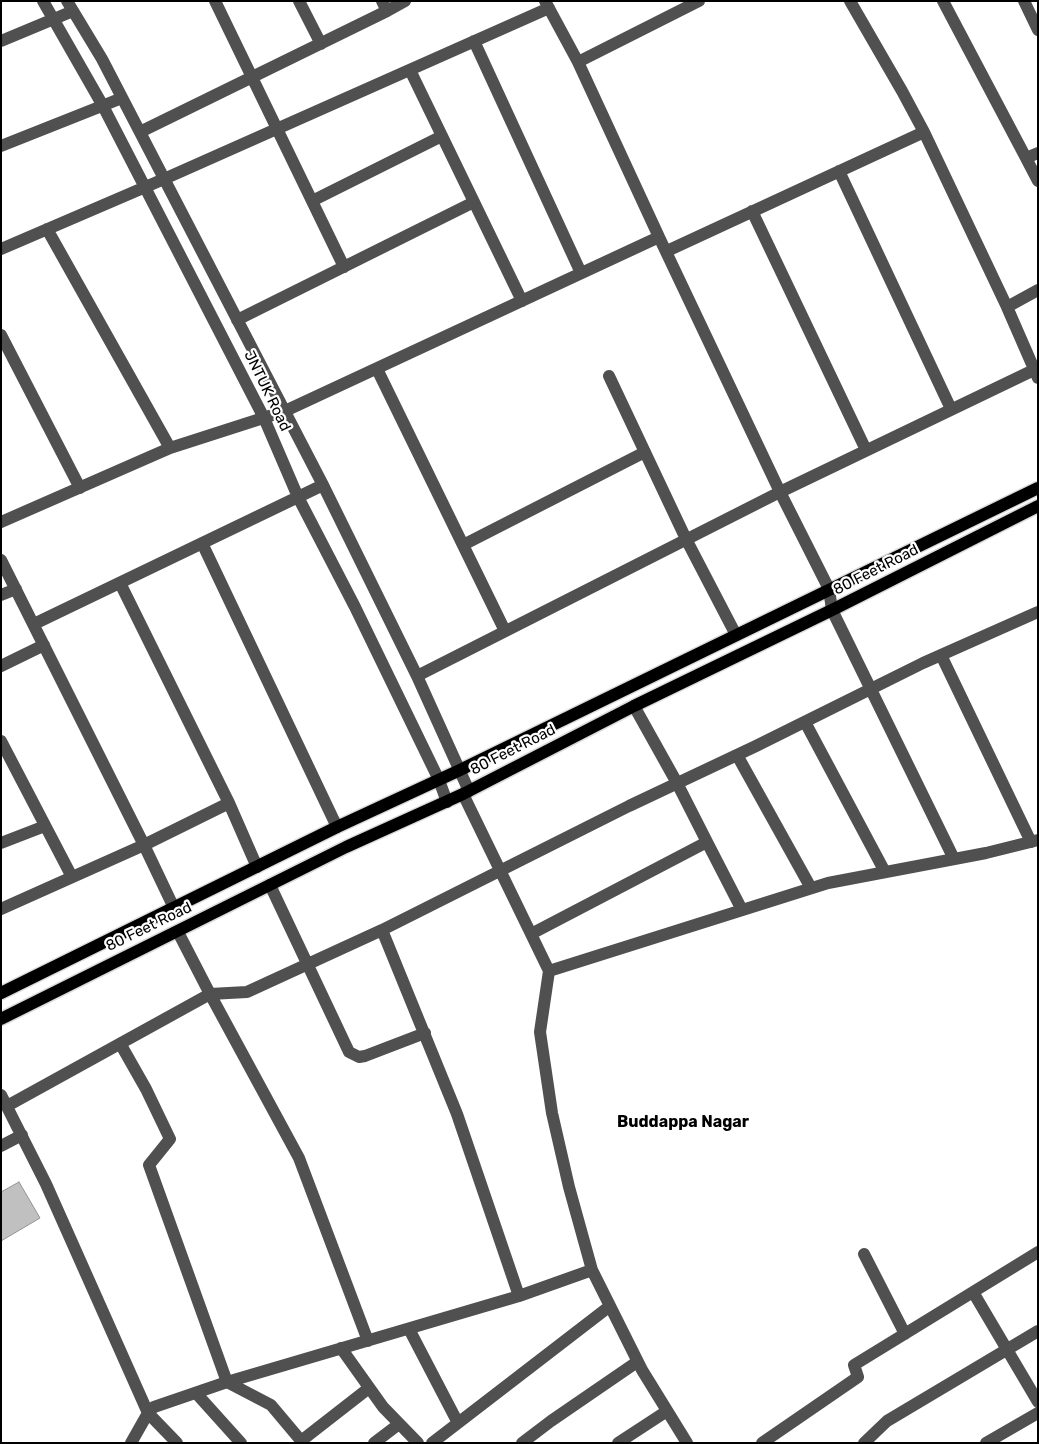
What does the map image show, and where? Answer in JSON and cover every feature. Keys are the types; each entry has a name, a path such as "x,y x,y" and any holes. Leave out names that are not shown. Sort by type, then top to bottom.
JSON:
{"main road":[{"name":"80 Feet Road","path":"1,993 337,827 460,770 1038,488"},
{"name":"80 Feet Road","path":"1,1019 346,847 466,793 634,706 832,610 1038,506"}],"street":[{"name":"JNTUK Road","path":"44,1 104,106 264,418 298,497 355,607 439,780 447,802"},
{"path":"215,1 344,267"},
{"path":"299,1 321,44"},
{"path":"140,132 321,44 385,6 405,1"},
{"path":"578,62 699,1"},
{"path":"417,676 780,492 951,409 1037,372 924,132 850,1"},
{"path":"943,1 1032,155 1038,181"},
{"path":"1026,2 1038,30"},
{"path":"1,249 410,70 547,5 578,62 780,492 829,590 832,610 954,859"},
{"name":"JNTUK Road","path":"70,6 102,59 323,485 417,676 460,770 466,793 500,871 549,971"},
{"path":"1,41 54,19 70,6"},
{"path":"474,41 581,274"},
{"path":"410,70 522,301"},
{"path":"1,146 122,98"},
{"path":"667,251 924,132"},
{"path":"312,201 442,136"},
{"path":"839,171 951,409"},
{"path":"237,320 474,202"},
{"path":"752,211 866,450"},
{"path":"48,229 170,448"},
{"path":"1,522 170,448 285,412 660,237"},
{"path":"1007,307 1038,290"},
{"path":"1,335 80,488"},
{"path":"377,368 505,630"},
{"path":"608,376 686,539 736,635"},
{"path":"463,545 645,452"},
{"path":"34,624 323,485"},
{"path":"202,543 337,827"},
{"path":"1,560 174,908"},
{"path":"120,583 229,803 257,867"},
{"path":"1,595 16,589"},
{"path":"178,1443 148,1413 46,1184 4,1100 121,1045 210,994 247,992 382,930 677,783 942,655 1038,612"},
{"path":"1,666 44,645"},
{"path":"687,1443 638,1362 592,1270 569,1186 550,1104 540,1032 549,971 828,883 954,859 1034,841 942,655"},
{"path":"634,706 677,783 742,910"},
{"path":"805,722 885,872"},
{"path":"1,741 72,877"},
{"path":"737,755 811,888"},
{"path":"1,909 144,845 229,803"},
{"path":"1,843 45,826"},
{"path":"531,934 706,842"},
{"path":"270,885 346,1048 354,1055 365,1056 425,1033"},
{"path":"382,930 457,1114 519,1296"},
{"path":"178,932 299,1158 368,1340"},
{"path":"121,1045 146,1089 170,1139 150,1165 228,1382 271,1405 302,1442 369,1388"},
{"path":"1,1146 22,1135"},
{"path":"762,1443 858,1377 854,1365 1038,1252"},
{"path":"864,1254 905,1334"},
{"path":"131,1443 148,1413 154,1407 228,1382 519,1296 592,1270"},
{"path":"973,1292 1038,1402"},
{"path":"432,1443 610,1306"},
{"path":"409,1328 458,1423"},
{"path":"864,1443 887,1421 1038,1331"},
{"path":"341,1348 383,1407 418,1443"},
{"path":"522,1443 638,1362"},
{"path":"196,1392 241,1443"},
{"path":"618,1443 667,1411"},
{"path":"986,1443 1038,1413"},
{"path":"374,1443 399,1424"}],"building":[{"path":"19,1182 40,1218 1,1241 1,1192"}],"district":[{"name":"Buddappa Nagar","path":"683,1122"}]}
